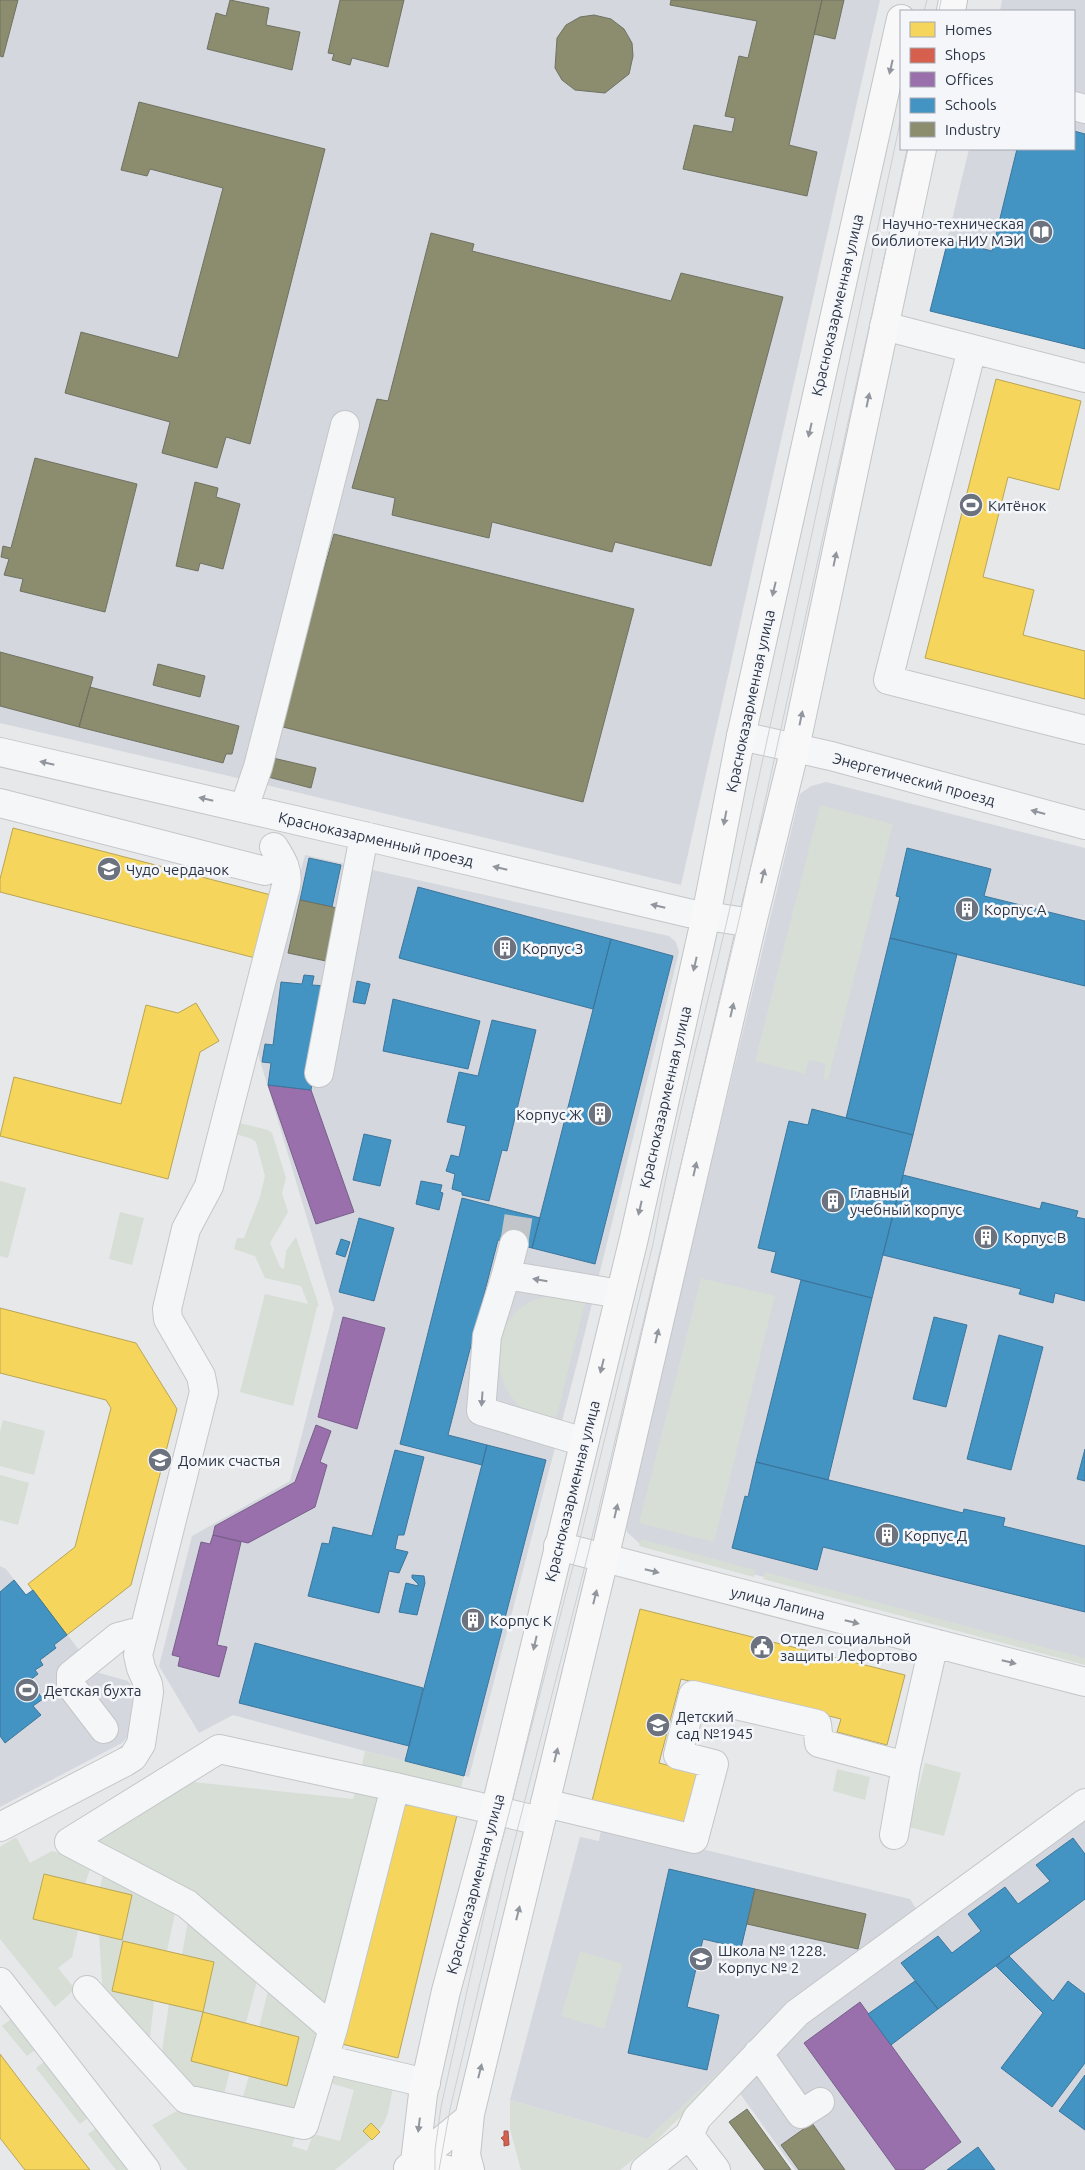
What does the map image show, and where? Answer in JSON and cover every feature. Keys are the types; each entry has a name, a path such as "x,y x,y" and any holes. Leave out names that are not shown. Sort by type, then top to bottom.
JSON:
{"main road":[{"name":"Красноказарменная улица","path":"412,2167 426,2083 446,1991 495,1811 620,1294 706,916 741,736 900,23"},
{"path":"470,2170 466,2154 469,2118 604,1559 752,923 795,748 922,150"},
{"path":"412,2167 469,2118"},
{"path":"412,2167 448,2170"}],"street":[{"path":"884,326 1085,378"},
{"path":"972,349 888,680 1085,730"},
{"path":"244,808 258,767 345,425"},
{"name":"Энергетический проезд","path":"741,736 795,748 1085,825"},
{"name":"Красноказарменный проезд","path":"0,752 706,916 752,923"},
{"path":"0,803 265,870 286,866 287,875 286,886 208,1186 186,1229 167,1305 168,1319 201,1376 204,1392 138,1655 138,1662 149,1687 143,1734 137,1750 125,1762 0,1827"},
{"path":"265,870 286,818"},
{"path":"319,1073 364,836"},
{"path":"514,1244 487,1336 481,1411 584,1442"},
{"path":"506,1274 620,1294"},
{"name":"улица Лапина","path":"558,1546 1085,1682"},
{"path":"104,1729 71,1686 71,1675 118,1637 133,1633 143,1636"},
{"path":"894,1835 906,1766 934,1643"},
{"path":"333,2030 187,1904 69,1842 219,1749 495,1811 542,1812 694,1839 714,1764 678,1755 693,1695 817,1724 819,1743 906,1766"},
{"path":"87,1990 186,2099 304,2125 333,2030 395,1787"},
{"path":"645,2170 689,2135 697,2118 797,2013 1085,1802"},
{"path":"1,1985 146,2170"},
{"path":"758,2053 799,2112 804,2114 820,2102"},
{"path":"324,2058 426,2083"},
{"path":"689,2135 716,2170"}],"shaded area":[{"path":"0,0 880,0 681,885 0,723"},
{"name":"Научно-техническая библиотека НИУ МЭИ","path":"1002,0 1085,0 1085,349 930,311 969,150 1075,150 1075,10 1000,10"},
{"path":"826,782 1085,848 1085,1662 640,1544 627,1532 625,1522 800,794 811,786"},
{"path":"820,805 893,824 828,1080 823,1079 826,1064 809,1060 805,1074 755,1061"},
{"path":"305,855 669,936 676,942 679,952 580,1352 469,1777 233,1715 199,1733 159,1666 192,1536 290,1481 334,1309 256,1047"},
{"path":"239,1123 268,1130 272,1133 286,1178 282,1193 288,1212 270,1243 280,1267 284,1269 286,1251 296,1237 319,1306 317,1307 293,1406 240,1392 265,1294 308,1304 301,1286 265,1278 255,1256 234,1249 237,1238 244,1238 260,1197 265,1176 256,1142 236,1134"},
{"path":"0,1181 26,1188 8,1258 0,1256"},
{"path":"120,1212 144,1218 132,1265 109,1259"},
{"path":"701,1278 775,1296 714,1542 639,1523"},
{"path":"555,1294 586,1299 555,1423 529,1414 514,1400 505,1387 498,1356 500,1340 506,1326 515,1313 535,1299"},
{"path":"3,1420 45,1431 34,1475 0,1466 0,1432"},
{"path":"0,1475 29,1483 18,1525 0,1520"},
{"path":"641,1539 755,1570 754,1577 639,1546"},
{"path":"0,1566 6,1569 26,1595 33,1590 96,1672 128,1681 134,1690 128,1736 122,1743 0,1807"},
{"path":"765,1572 1085,1658 1085,1665 763,1579"},
{"path":"365,1751 464,1776 460,1792 362,1765"},
{"path":"925,1763 961,1773 944,1836 909,1827"},
{"path":"837,1769 870,1777 865,1800 833,1791"},
{"path":"184,1781 353,1799 356,1788 381,1793 324,2014 93,1844"},
{"path":"1085,1816 1085,2170 795,2170 736,2088 801,2021"},
{"name":"Школа № 1228. Корпус № 2","path":"602,1825 910,1899 918,1912 798,1999 647,2139 510,2100 580,1837 599,1841"},
{"path":"16,1837 30,1863 52,1851 92,1863 85,1884 43,1874 33,1919 78,1930 72,1957 58,1968 75,1989 55,2007 0,1939 0,1847"},
{"path":"104,1871 176,1908 167,1951 123,1941 112,1990 154,2001 149,2046 103,1996 99,1935 122,1940 132,1895 100,1887"},
{"path":"189,1915 259,1973 246,2023 203,2013 191,2061 230,2071 224,2094 193,2087 161,2057 169,2004 203,2011 214,1962 182,1955"},
{"path":"580,1951 623,1964 604,2029 561,2016"},
{"path":"270,1983 319,2029 297,2112 243,2097 249,2076 287,2086 299,2037 259,2027"},
{"path":"798,1999 652,2145 620,2170 521,2170 510,2129 510,2100 647,2139"},
{"path":"15,2016 40,2046 27,2056 2,2026"},
{"path":"50,2057 93,2114 80,2124 36,2068"},
{"path":"330,2070 393,2087 385,2122 378,2130 371,2124 363,2131 371,2140 335,2170 187,2170 152,2125 184,2107 296,2133 292,2146 307,2151 313,2134 340,2141 354,2090 326,2082"},
{"path":"102,2124 138,2170 116,2170 88,2134"}],"building: Homes":[{"path":"996,379 1081,401 1059,490 1008,477 983,577 1034,590 1023,635 1085,651 1085,699 925,658"},
{"path":"13,828 275,896 259,959 0,892 0,879"},
{"path":"196,1003 219,1041 200,1052 168,1179 0,1136 14,1077 121,1104 146,1005 178,1013"},
{"path":"0,1308 136,1343 177,1409 131,1585 67,1635 28,1584 75,1547 111,1408 106,1400 0,1373"},
{"path":"640,1609 905,1675 887,1745 837,1732 841,1719 681,1679 659,1763 697,1773 684,1828 591,1805"},
{"path":"402,1797 458,1811 398,2058 342,2044"},
{"path":"44,1874 132,1895 122,1940 33,1919"},
{"path":"123,1941 214,1962 203,2012 112,1991"},
{"path":"203,2012 299,2037 287,2086 191,2061"},
{"path":"0,2054 90,2170 25,2170 0,2138"},
{"path":"371,2123 380,2132 372,2140 363,2131"}],"building: Shops":[{"path":"504,2131 508,2131 509,2145 504,2146 504,2141 501,2138 504,2136"}],"building: Offices":[{"path":"268,1085 311,1090 354,1212 316,1224"},
{"path":"343,1317 385,1328 357,1429 318,1417"},
{"path":"316,1425 331,1431 320,1462 327,1465 315,1507 248,1543 213,1535 215,1526 295,1482"},
{"path":"213,1535 241,1542 217,1645 227,1647 219,1677 178,1666 180,1657 172,1655 201,1542 210,1544"},
{"path":"860,2002 961,2142 923,2170 896,2170 804,2043"}],"building: Schools":[{"name":"Научно-техническая библиотека НИУ МЭИ","path":"1075,131 1085,134 1085,349 930,311 948,240 992,251 1017,150 1075,150"},
{"name":"Корпус А","path":"907,848 991,869 984,896 1085,921 1085,986 890,938 900,897 896,896"},
{"path":"309,858 341,865 332,907 300,900"},
{"name":"Корпус З","path":"418,887 611,939 593,1009 399,958"},
{"path":"890,938 957,954 913,1135 846,1118"},
{"name":"Корпус Ж","path":"611,939 673,956 595,1264 532,1248"},
{"path":"304,975 314,976 312,985 326,986 311,1090 268,1085 271,1063 262,1062 265,1044 273,1045 281,982 302,984"},
{"path":"357,981 370,984 365,1004 353,1002"},
{"path":"393,999 480,1021 468,1069 383,1051"},
{"path":"492,1020 536,1030 507,1151 502,1150 489,1201 462,1195 462,1192 452,1189 455,1174 446,1171 451,1155 459,1157 466,1126 447,1122 459,1072 478,1076"},
{"name":"Главный учебный корпус","path":"812,1109 913,1135 872,1298 771,1272 776,1252 758,1248 789,1121 808,1125"},
{"path":"364,1134 391,1140 380,1186 353,1180"},
{"name":"Корпус В","path":"903,1175 1040,1209 1042,1202 1078,1211 1076,1217 1085,1219 1085,1301 1055,1293 1053,1303 1019,1294 1021,1289 883,1255"},
{"path":"421,1181 442,1185 440,1192 443,1193 439,1210 416,1204"},
{"path":"462,1198 540,1218 532,1248 498,1240 448,1435 487,1445 482,1465 400,1444"},
{"path":"359,1218 394,1228 374,1301 339,1292"},
{"path":"341,1239 350,1242 345,1257 336,1254"},
{"path":"801,1280 872,1298 828,1480 756,1462"},
{"path":"934,1317 967,1325 946,1407 913,1399"},
{"path":"999,1335 1043,1347 1011,1470 967,1459"},
{"name":"Корпус К","path":"487,1445 546,1460 464,1776 405,1761"},
{"path":"1085,1449 1085,1481 1077,1479"},
{"path":"395,1450 424,1457 404,1535 398,1535 395,1549 408,1552 399,1573 389,1571 379,1613 308,1596 322,1543 329,1544 333,1527 372,1536"},
{"name":"Корпус Д","path":"756,1462 963,1513 964,1509 1005,1518 1003,1526 1085,1546 1085,1612 823,1547 817,1570 732,1548 745,1496 748,1497"},
{"path":"412,1575 424,1576 425,1583 417,1615 399,1612 406,1583 418,1586"},
{"path":"14,1580 26,1595 33,1590 67,1635 54,1645 56,1648 40,1660 43,1665 35,1670 38,1674 29,1681 43,1699 33,1706 41,1715 5,1743 0,1736 0,1592"},
{"path":"255,1643 423,1688 409,1746 239,1703"},
{"path":"1073,1838 1085,1854 1085,1899 938,2009 901,1963 938,1936 952,1953 981,1931 968,1914 1005,1887 1018,1904 1050,1881 1036,1865"},
{"path":"669,1869 755,1889 741,1948 703,1939 687,2007 719,2015 707,2070 628,2053"},
{"path":"1009,1956 1053,2001 1068,1981 1085,1994 1085,2063 1052,2107 1001,2068 1043,2013 996,1966"},
{"path":"915,1981 938,2009 891,2045 868,2014"},
{"path":"1085,2075 1085,2130 1059,2111"},
{"path":"978,2147 995,2170 947,2170"}],"building: Industry":[{"path":"0,0 18,0 3,57 0,56"},
{"path":"230,0 269,8 266,25 300,32 292,70 207,49 216,13 226,16"},
{"path":"340,0 404,0 388,67 352,58 350,65 332,60 334,54 328,53"},
{"path":"671,0 822,0 789,145 817,152 807,196 683,169 694,125 732,132 735,118 725,116 739,56 748,58 757,21 670,5"},
{"path":"822,0 844,0 835,39 814,34"},
{"path":"594,15 611,19 624,29 632,43 633,56 629,74 605,93 575,90 562,80 555,68 557,38 566,25 580,17"},
{"path":"139,102 325,149 250,444 226,437 217,468 162,453 170,422 65,393 81,332 178,358 223,188 150,169 147,176 121,170"},
{"path":"431,233 474,244 472,251 671,301 681,273 783,297 711,566 615,542 612,552 492,522 489,538 392,515 395,498 352,488 377,399 388,401"},
{"path":"35,458 137,484 105,612 20,591 23,579 4,575 9,559 1,557 3,546 11,548"},
{"path":"195,482 218,488 216,497 240,504 223,569 200,563 198,571 176,566"},
{"path":"334,534 634,609 583,802 279,726"},
{"path":"0,652 93,677 79,727 0,706"},
{"path":"158,664 205,676 200,697 153,685"},
{"path":"90,687 239,726 232,754 226,754 223,763 79,727"},
{"path":"273,758 316,768 311,788 268,777"},
{"path":"300,900 337,908 326,961 288,953"},
{"path":"755,1889 866,1914 858,1949 747,1924"},
{"path":"747,2109 791,2170 765,2170 729,2122"},
{"path":"812,2123 845,2170 799,2170 781,2145"}],"tunnel":[{"path":"514,1244 519,1213"}],"tram line":[{"path":"924,10 927,0"},
{"path":"939,10 941,0"},
{"path":"435,2170 435,2150 441,2107 494,1871 577,1551 653,1244 682,1106 727,923 900,123"},
{"path":"439,2170 450,2109 506,1874 588,1554 739,920 908,150"}],"place":[{"name":"Научно-техническая библиотека НИУ МЭИ","path":"1041,232"},
{"name":"Китёнок","path":"971,505"},
{"name":"Чудо чердачок","path":"109,869"},
{"name":"Корпус А","path":"967,909"},
{"name":"Корпус З","path":"505,948"},
{"name":"Корпус Ж","path":"600,1114"},
{"name":"Главный учебный корпус","path":"833,1201"},
{"name":"Корпус В","path":"986,1237"},
{"name":"Домик счастья","path":"160,1460"},
{"name":"Корпус Д","path":"887,1535"},
{"name":"Корпус К","path":"473,1620"},
{"name":"Отдел социальной защиты Лефортово","path":"762,1647"},
{"name":"Детская бухта","path":"27,1690"},
{"name":"Детский сад №1945","path":"658,1725"},
{"name":"Школа № 1228. Корпус № 2","path":"701,1959"}]}
